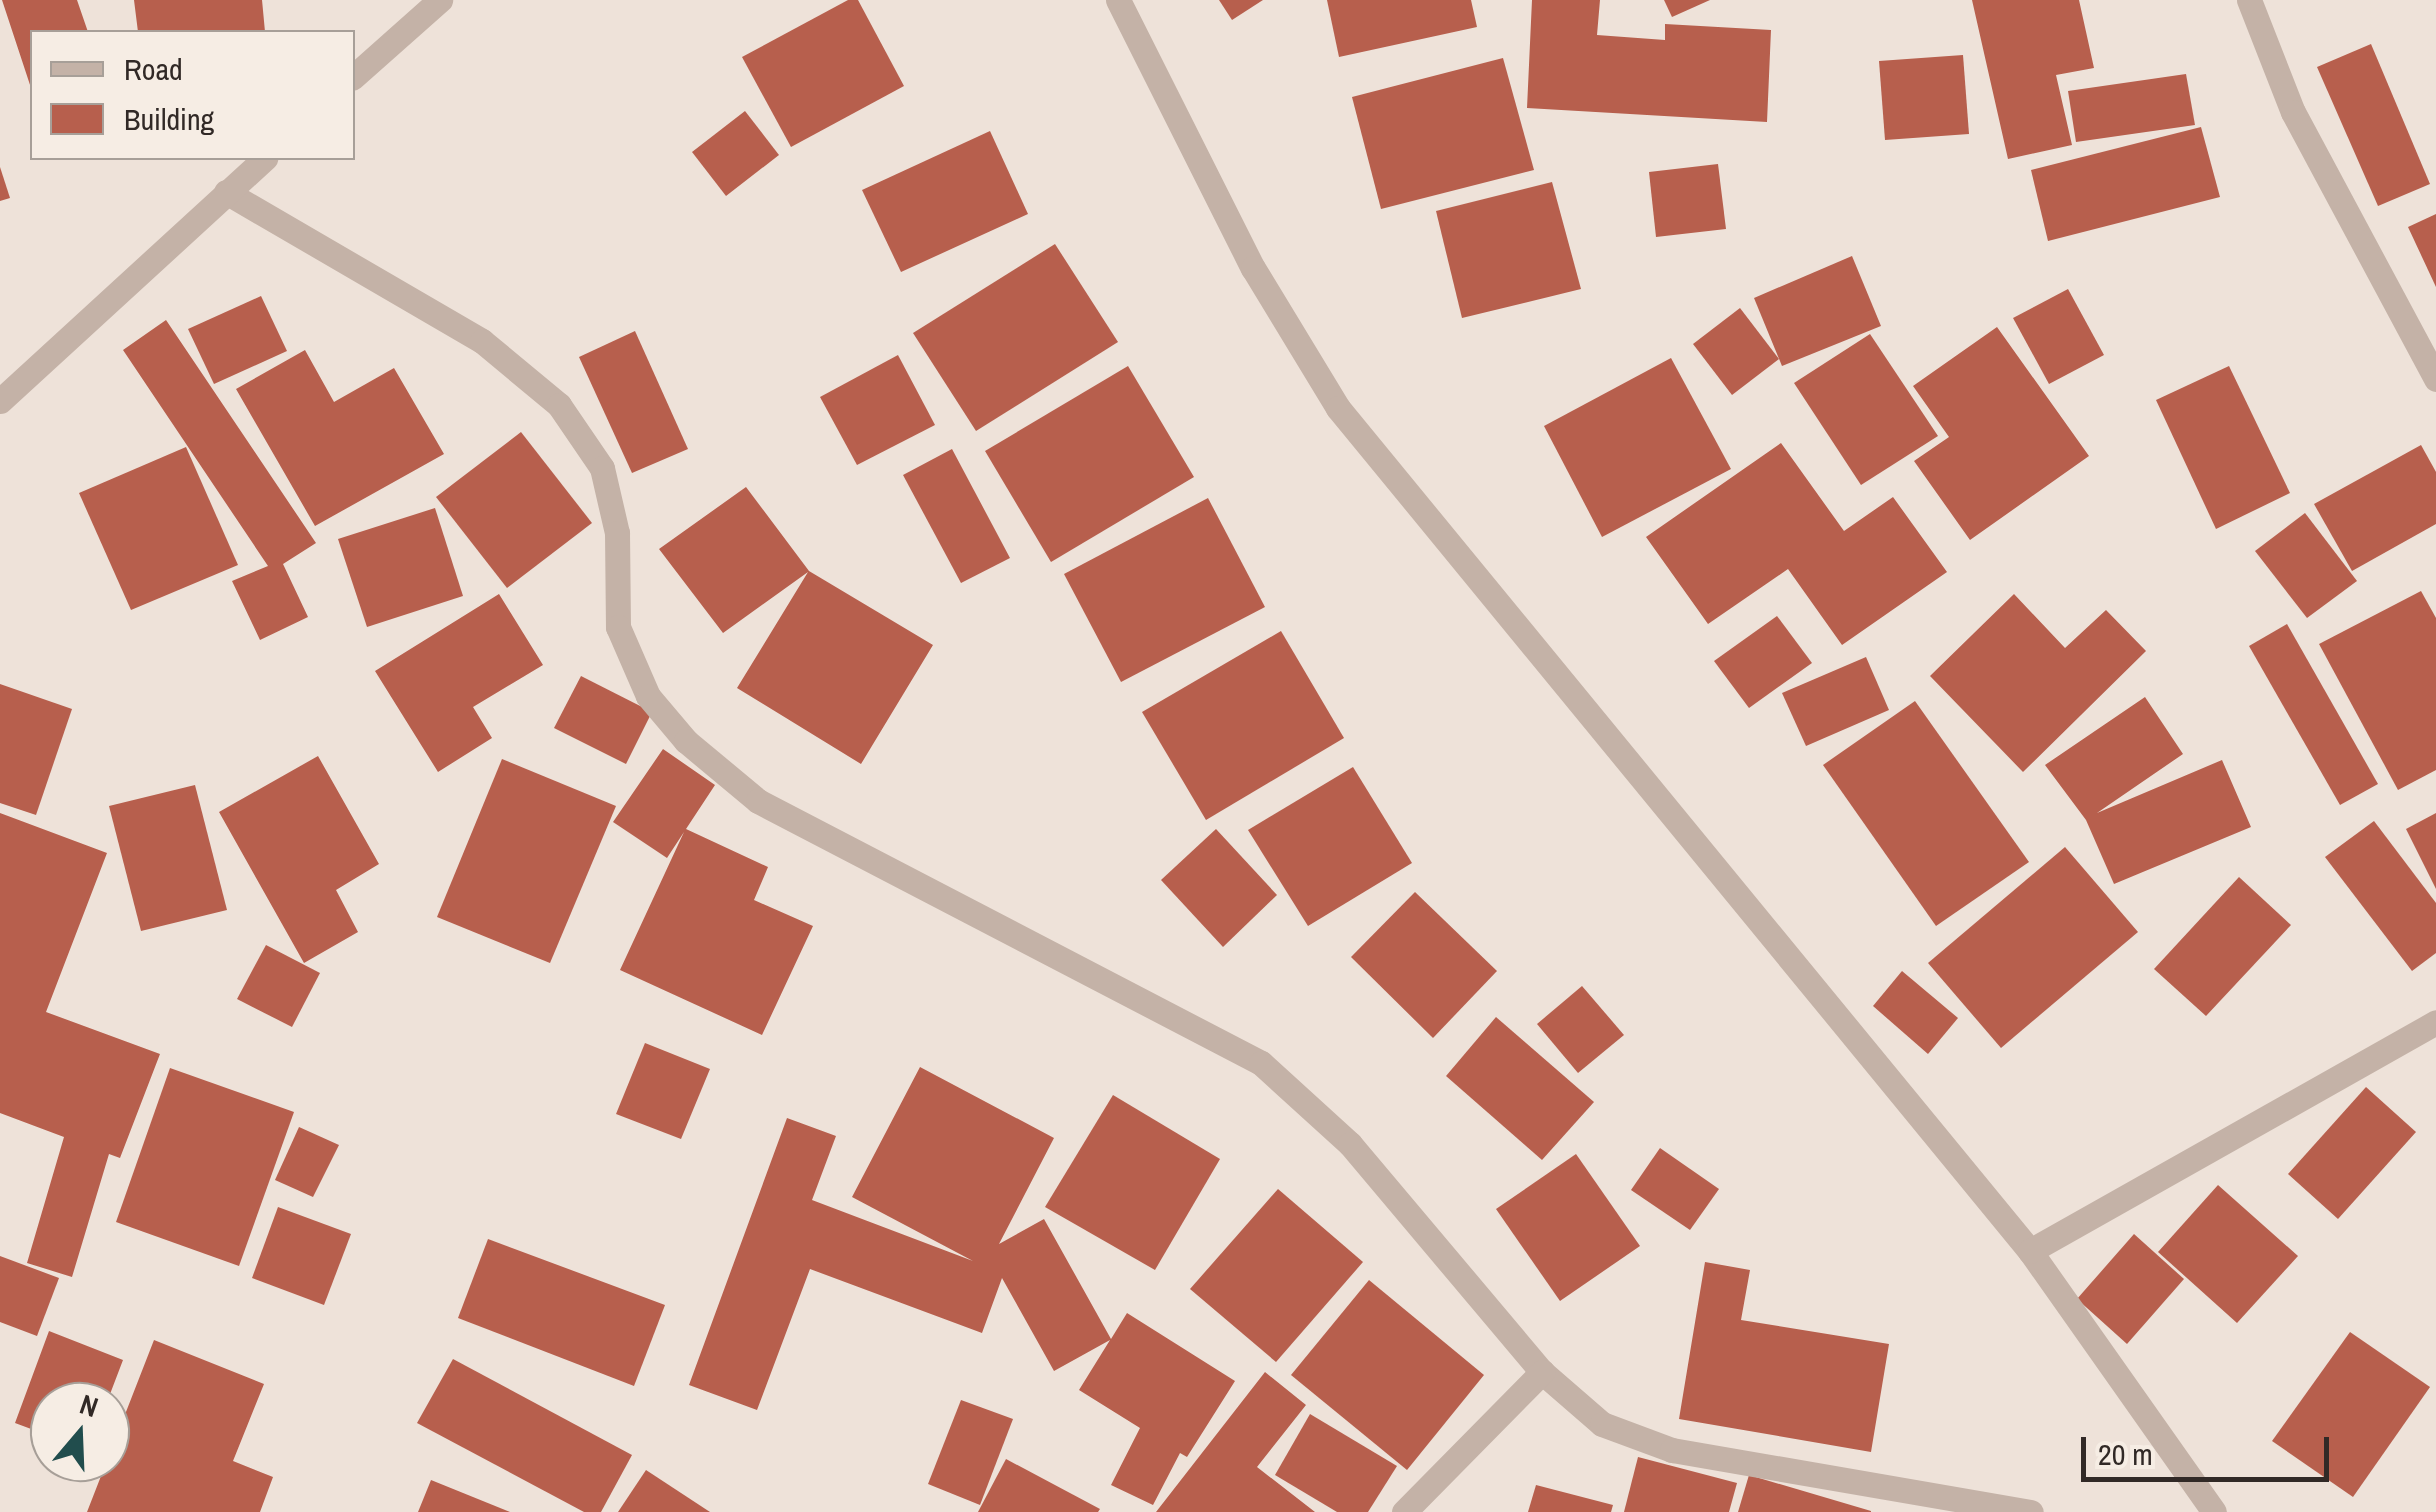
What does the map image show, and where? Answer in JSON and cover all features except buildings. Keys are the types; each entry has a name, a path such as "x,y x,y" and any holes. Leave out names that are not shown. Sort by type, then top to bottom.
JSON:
{"street":[{"path":"355,75 440,0"},
{"path":"1118,0 1253,268 1338,408 2030,1250 2214,1512"},
{"path":"2249,0 2293,112 2436,379"},
{"path":"0,401 263,160"},
{"path":"226,192 482,342 558,406 602,468 617,533 618,626 648,696 686,741 758,801 1261,1063 1350,1144 1542,1372 1602,1424 1672,1450 2031,1512"},
{"path":"2030,1250 2436,1022"},
{"path":"1404,1512 1542,1372"}]}
